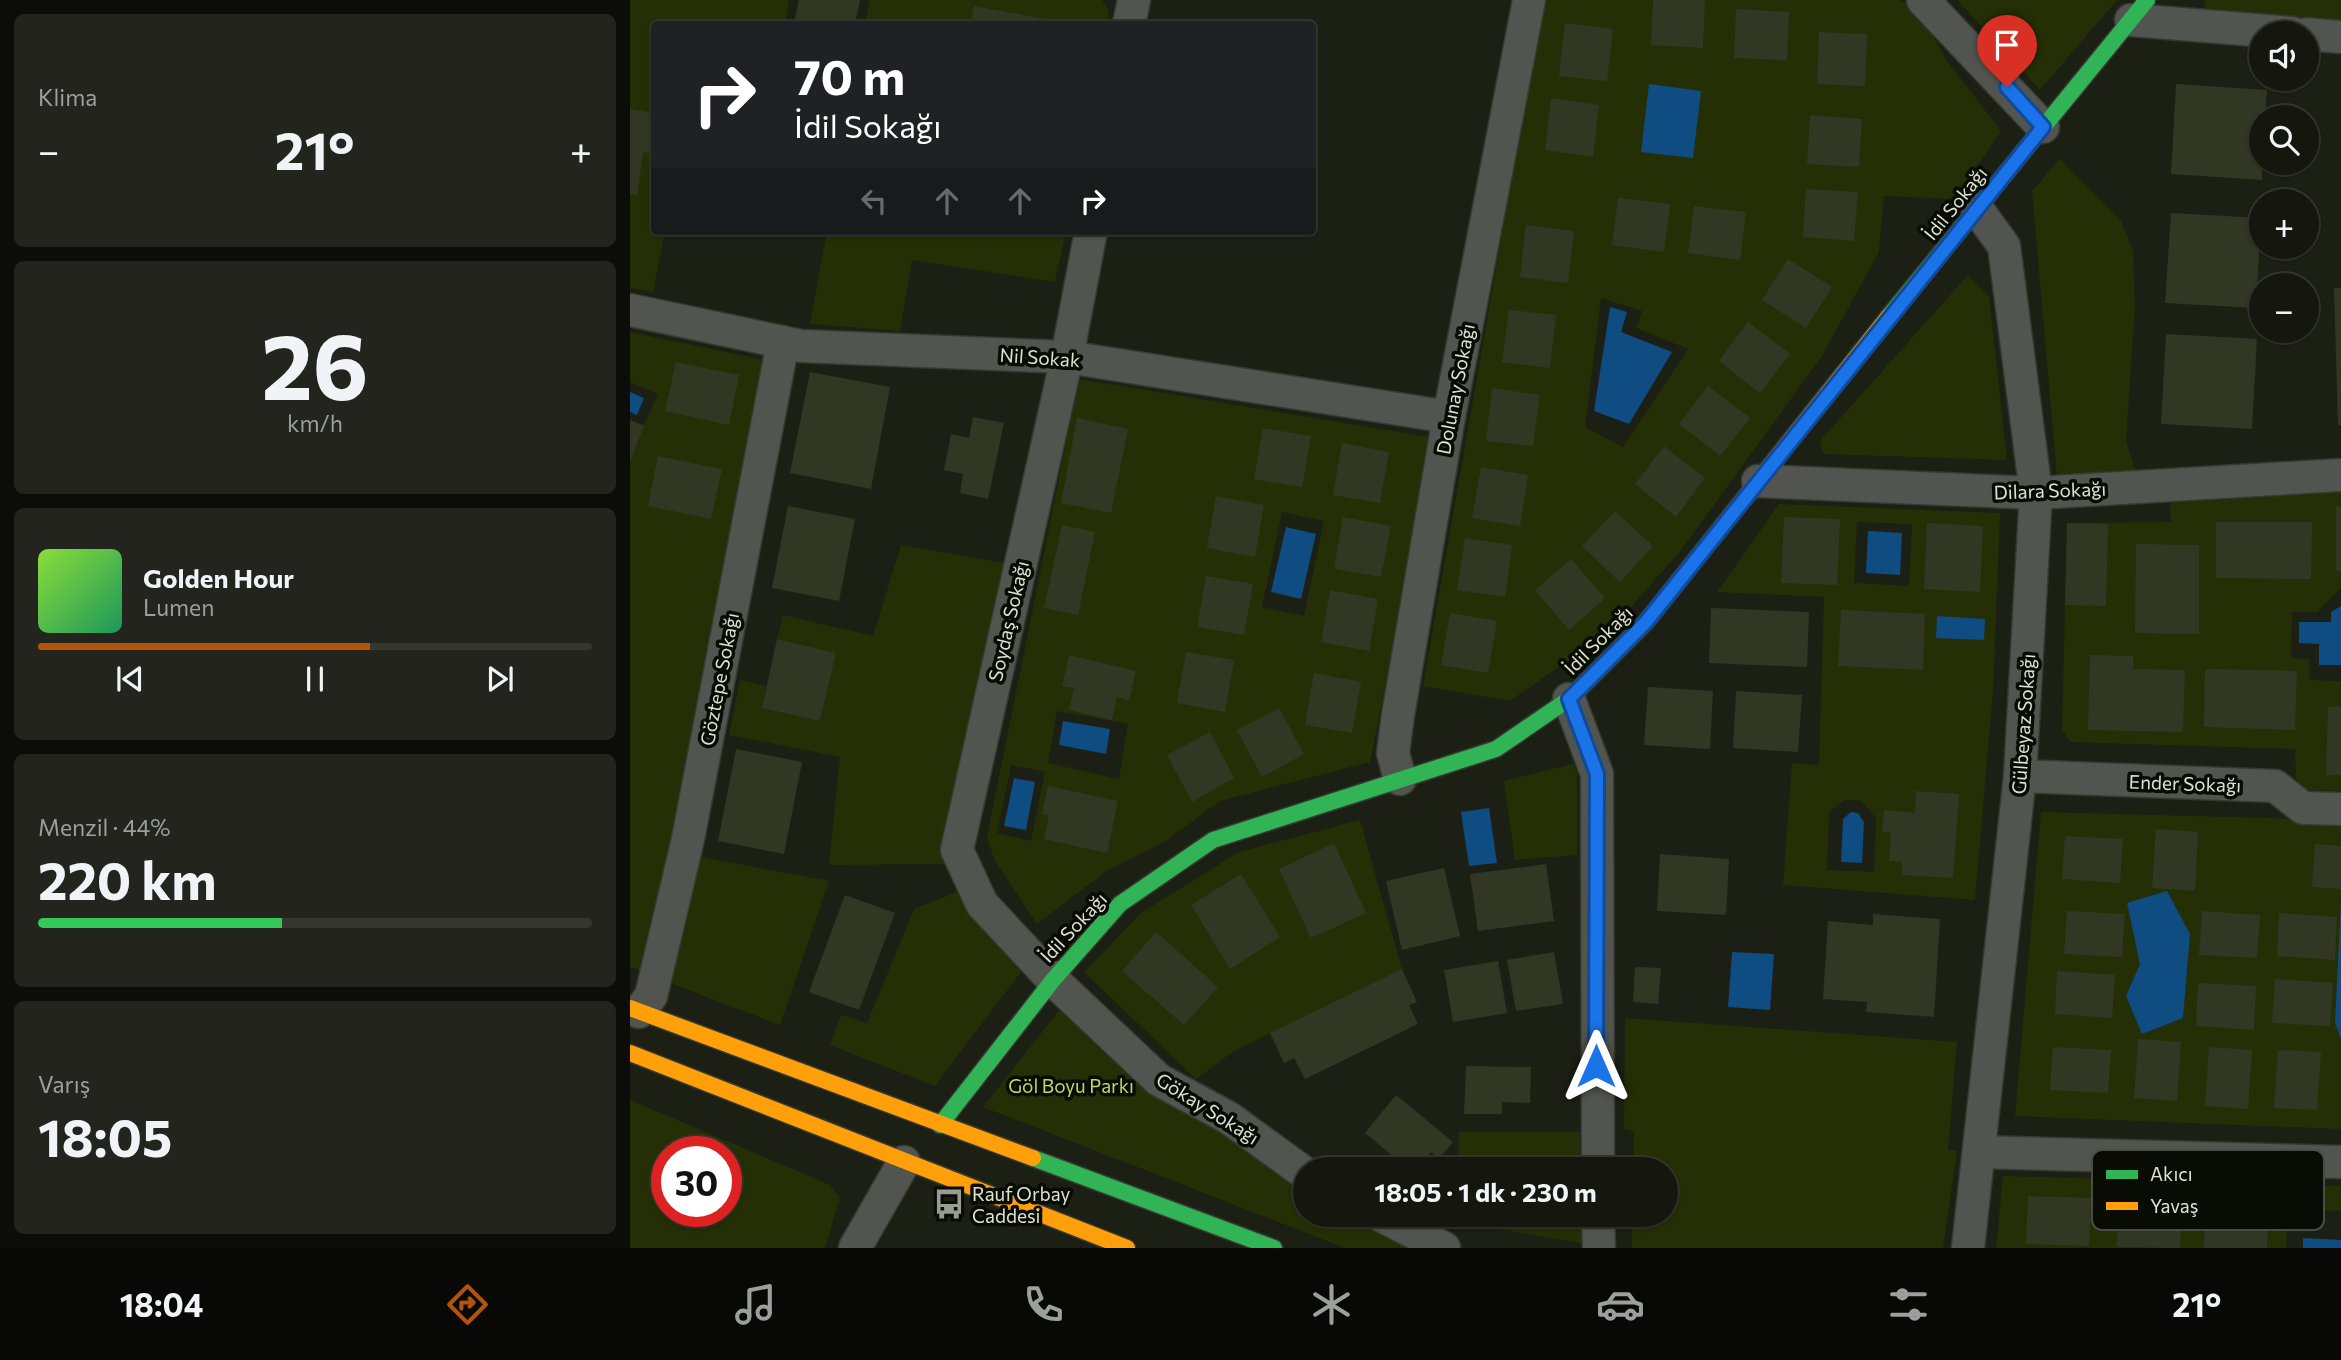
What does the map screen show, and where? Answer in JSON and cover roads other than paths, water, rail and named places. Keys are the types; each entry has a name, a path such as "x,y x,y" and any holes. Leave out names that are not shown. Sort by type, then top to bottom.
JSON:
{"street":[{"path":"1130,21 1134,0"},
{"name":"Dolunay Sokağı","path":"1400,779 1393,753 1398,715 1449,417 1529,0"},
{"path":"1923,0 2043,127"},
{"path":"2139,10 2249,27"},
{"name":"İdil Sokağı","path":"940,1125 1053,980 1120,904 1213,840 1496,749 1569,699 1646,622 2139,10"},
{"path":"2319,35 2341,37"},
{"name":"Gülbeyaz Sokağı","path":"1968,1248 2021,776 2036,493 2004,246 1977,209"},
{"name":"Soydaş Sokağı","path":"1053,980 982,904 957,850 1068,357 1090,235"},
{"name":"Nil Sokak","path":"630,310 801,346 1068,357 1449,417"},
{"name":"Göztepe Sokağı","path":"635,1010 651,996 688,839 783,342"},
{"name":"Dilara Sokağı","path":"1758,481 2036,493 2341,475"},
{"path":"1569,699 1597,774 1598,1157"},
{"name":"Ender Sokağı","path":"2021,776 2274,786 2303,808 2341,809"},
{"name":"Gökay Sokağı","path":"1053,980 1159,1080 1229,1118 1293,1165"},
{"path":"635,1010 1274,1248"},
{"path":"630,1054 1127,1248"},
{"path":"1980,1152 2092,1155"},
{"path":"855,1248 904,1162"},
{"path":"1403,1227 1444,1248"},
{"path":"1598,1227 1599,1248"}],"water":[{"path":"1649,84 1701,91 1693,158 1641,152"},
{"path":"1610,307 1627,312 1621,332 1672,352 1629,424 1594,411"},
{"path":"630,392 644,398 637,415 630,412"},
{"path":"1286,527 1316,534 1301,599 1271,592"},
{"path":"1868,531 1902,533 1900,575 1866,573"},
{"path":"2341,606 2341,665 2319,665 2319,644 2299,643 2299,622 2331,622 2331,612"},
{"path":"1937,616 1985,619 1984,640 1936,638"},
{"path":"1063,721 1110,729 1106,754 1059,745"},
{"path":"1014,778 1035,782 1026,830 1004,826"},
{"path":"1489,808 1497,863 1469,866 1461,812"},
{"path":"1851,812 1858,813 1864,822 1862,863 1841,862 1843,819"},
{"path":"2167,891 2190,934 2183,1018 2142,1034 2126,996 2140,964 2127,903"},
{"path":"2341,901 2341,1039 2335,1022"},
{"path":"1732,952 1774,954 1770,1010 1728,1007"},
{"path":"2303,1238 2341,1240 2341,1248 2303,1248"}],"place":[{"name":"Rauf Orbay Caddesi","path":"949,1204"}],"park label":[{"name":"Göl Boyu Parkı","path":"1071,1085"}]}
